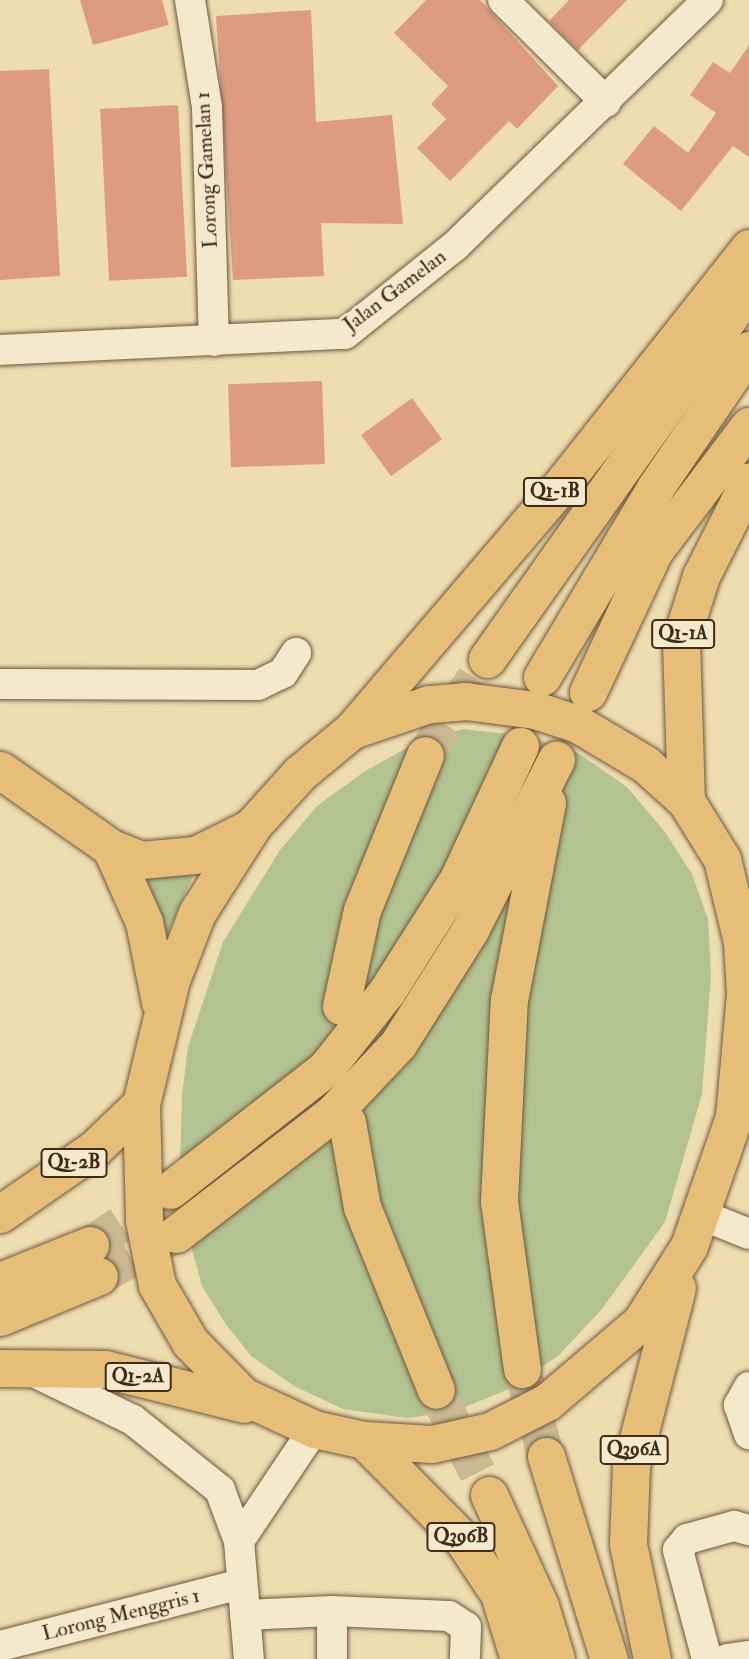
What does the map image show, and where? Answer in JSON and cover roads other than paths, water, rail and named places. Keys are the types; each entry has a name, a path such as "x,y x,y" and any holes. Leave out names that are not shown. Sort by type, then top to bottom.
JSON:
{"main road":[{"name":"Q1-1B","path":"352,730 566,478 749,248"},
{"path":"487,659 749,289"},
{"path":"542,677 655,488 749,350"},
{"path":"588,692 654,551 749,426"},
{"name":"Q1-1A","path":"686,801 681,639 745,493"},
{"path":"722,859 744,964 741,1105 696,1231 641,1322 521,1419 432,1444 364,1440 314,1429 272,1412 216,1374 171,1315 158,1285 144,1220 141,1104 162,1014 197,913 253,825 300,773 352,730 429,704 535,710 622,749 686,801 722,859 749,892"},
{"path":"170,1191 326,1068 387,991 458,879 520,746"},
{"path":"341,1006 362,910 425,755"},
{"path":"176,1234 333,1113 398,1044 470,930 556,760 509,1000 499,1201 522,1369"},
{"path":"0,770 111,848 169,862 253,825"},
{"path":"111,848 144,922 162,1014"},
{"name":"Q1-2B","path":"0,1214 94,1149 141,1104"},
{"path":"347,1122 362,1206 436,1390"},
{"name":"Q396A","path":"652,1659 628,1544 631,1466 696,1231"},
{"path":"0,1282 95,1261 0,1317"},
{"name":"Q1-2A","path":"11,1367 105,1369 272,1412"},
{"name":"Q396B","path":"364,1440 463,1540 499,1594 519,1659"},
{"path":"546,1456 609,1659"},
{"path":"489,1495 540,1606 556,1659"}],"street":[{"name":"Lorong Gamelan 1","path":"190,0 207,107 214,341"},
{"path":"503,0 606,102"},
{"name":"Jalan Gamelan","path":"0,349 345,334 455,246 708,0"},
{"path":"0,684 258,685 283,673 296,653"},
{"path":"696,1231 749,1234"},
{"path":"11,1367 104,1402 220,1490 239,1541 249,1659"},
{"path":"749,1387 739,1405 749,1434"},
{"path":"239,1541 314,1429"},
{"path":"707,1659 678,1550 687,1539 722,1529 749,1530"},
{"name":"Lorong Menggris 1","path":"0,1646 242,1584"},
{"path":"244,1615 332,1611 461,1619 465,1659"},
{"path":"332,1611 332,1659"},
{"path":"727,1659 749,1656"}],"tunnel":[{"path":"425,755 487,659"},
{"path":"90,1245 167,1192"},
{"path":"99,1276 176,1234"},
{"path":"522,1369 546,1456"},
{"path":"436,1390 489,1495"}]}
